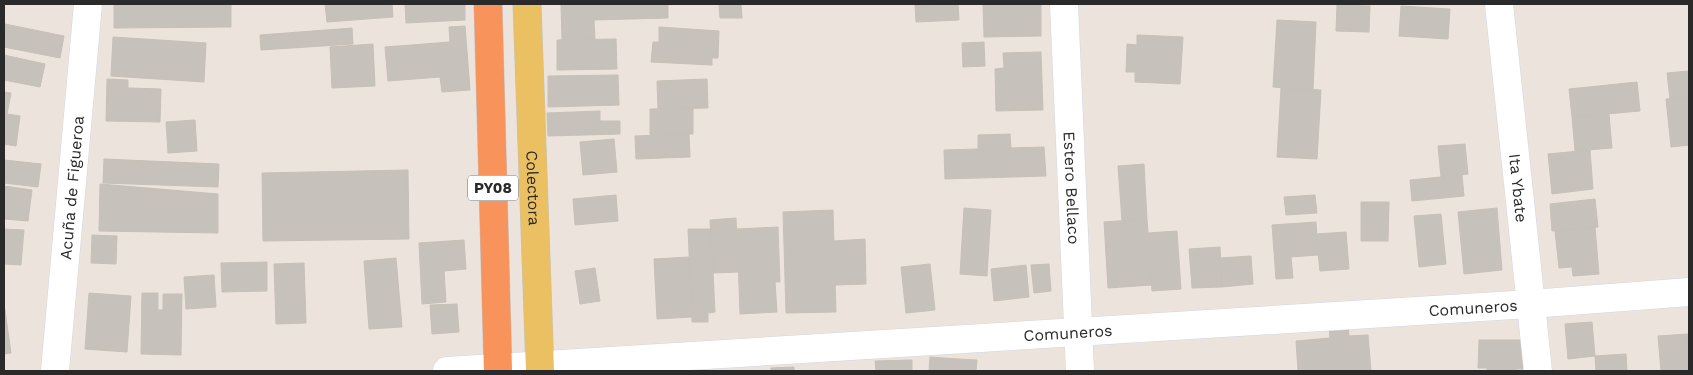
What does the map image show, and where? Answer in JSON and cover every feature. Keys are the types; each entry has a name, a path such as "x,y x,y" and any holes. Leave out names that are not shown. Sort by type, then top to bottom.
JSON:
{"highway":[{"name":"PY08","path":"488,4 498,370"}],"main road":[{"name":"Colectora","path":"527,4 540,368"}],"street":[{"name":"Acuña de Figueroa","path":"55,371 88,4"},
{"name":"Estero Bellaco","path":"1064,4 1080,371"},
{"name":"Ita Ybate","path":"1499,4 1538,371"},
{"name":"Comuneros","path":"447,371 540,368 1531,304 1689,292"}],"building":[{"path":"114,4 231,4 231,27 114,28"},
{"path":"325,4 392,4 393,17 327,22"},
{"path":"405,4 465,4 465,20 406,23"},
{"path":"561,4 668,4 668,18 594,20 595,39 562,40"},
{"path":"719,4 741,4 742,18 720,18"},
{"path":"958,4 959,20 916,22 915,5"},
{"path":"983,4 1041,4 1041,36 984,37"},
{"path":"1337,5 1370,6 1369,32 1336,31"},
{"path":"1401,6 1450,9 1448,39 1399,36"},
{"path":"1277,20 1316,22 1313,90 1273,87"},
{"path":"5,24 64,36 60,58 4,47"},
{"path":"465,26 470,90 442,92 440,77 388,81 385,47 450,42 449,27"},
{"path":"659,27 719,31 718,58 712,58 712,65 651,62 653,42 659,42"},
{"path":"352,28 353,44 261,50 260,35"},
{"path":"1137,35 1183,37 1180,84 1135,82 1135,72 1126,72 1127,44 1137,45"},
{"path":"113,37 206,43 204,82 111,76"},
{"path":"616,39 617,69 557,70 557,40"},
{"path":"984,42 985,66 963,67 962,43"},
{"path":"373,44 375,86 332,88 330,47"},
{"path":"1041,52 1043,110 996,111 995,69 1004,68 1003,53"},
{"path":"4,55 45,64 40,87 4,80"},
{"path":"1689,71 1689,97 1670,99 1667,73"},
{"path":"618,75 619,105 548,107 548,76"},
{"path":"107,79 128,80 128,88 161,89 160,122 106,121"},
{"path":"707,79 708,108 658,109 657,81"},
{"path":"1637,82 1640,111 1572,117 1569,89"},
{"path":"1281,88 1321,90 1317,159 1277,157"},
{"path":"4,92 11,93 7,114 20,116 16,146 4,144"},
{"path":"1689,97 1689,145 1671,147 1666,99"},
{"path":"693,108 693,134 650,135 650,109"},
{"path":"600,111 600,121 620,121 620,134 548,136 547,113"},
{"path":"1609,114 1612,148 1575,151 1572,117"},
{"path":"195,120 197,151 168,153 166,122"},
{"path":"689,134 690,157 636,159 635,136"},
{"path":"1010,134 1011,148 1044,147 1046,176 945,179 944,150 978,149 978,135"},
{"path":"614,139 617,172 583,175 580,142"},
{"path":"1465,144 1468,174 1441,177 1438,146"},
{"path":"1590,150 1593,189 1552,194 1548,154"},
{"path":"104,159 219,164 218,187 103,183"},
{"path":"4,160 41,164 38,187 4,183"},
{"path":"1144,164 1147,219 1122,221 1118,166"},
{"path":"408,170 409,239 263,241 262,173"},
{"path":"1462,175 1464,196 1412,201 1410,180"},
{"path":"100,184 218,194 218,233 99,231"},
{"path":"4,186 32,190 28,221 4,219"},
{"path":"616,195 618,221 575,225 573,199"},
{"path":"1315,195 1317,213 1286,215 1284,197"},
{"path":"1595,199 1598,227 1552,231 1550,204"},
{"path":"1361,202 1389,202 1388,241 1361,241"},
{"path":"964,208 991,210 987,276 960,274"},
{"path":"1497,208 1502,270 1464,274 1458,212"},
{"path":"833,210 836,312 786,313 783,212"},
{"path":"1441,214 1446,264 1419,267 1414,216"},
{"path":"736,218 738,272 713,273 710,220"},
{"path":"1147,219 1152,285 1108,288 1104,222"},
{"path":"1316,222 1318,255 1291,257 1293,278 1276,279 1272,225"},
{"path":"778,227 780,282 775,282 777,312 740,314 737,229"},
{"path":"1595,227 1599,274 1573,276 1572,267 1559,268 1555,231"},
{"path":"4,229 24,230 21,265 4,264"},
{"path":"688,229 711,229 715,312 708,313 708,322 692,322"},
{"path":"1177,231 1181,289 1152,291 1148,233"},
{"path":"1346,232 1349,269 1320,271 1316,234"},
{"path":"92,235 117,236 116,264 91,263"},
{"path":"865,239 866,284 835,285 834,241"},
{"path":"464,240 466,269 444,271 446,302 422,304 419,243"},
{"path":"1220,247 1222,287 1192,288 1189,249"},
{"path":"1251,256 1253,284 1222,287 1220,258"},
{"path":"689,257 692,317 657,319 654,259"},
{"path":"396,258 402,327 369,329 364,261"},
{"path":"267,262 267,291 222,292 221,263"},
{"path":"304,263 306,323 276,324 274,264"},
{"path":"930,264 935,310 906,313 901,267"},
{"path":"1049,264 1051,291 1034,293 1031,265"},
{"path":"1026,265 1029,297 994,301 991,269"},
{"path":"595,268 600,301 580,304 575,271"},
{"path":"214,275 216,307 186,309 184,277"},
{"path":"89,293 131,296 127,352 85,349"},
{"path":"142,293 158,293 158,310 163,310 163,294 182,294 181,355 141,354"},
{"path":"4,303 11,353 4,354"},
{"path":"457,304 459,332 432,334 430,305"},
{"path":"1592,322 1595,356 1568,359 1565,324"},
{"path":"1348,324 1349,336 1368,335 1371,371 1298,371 1296,341 1330,338 1329,326"},
{"path":"1688,334 1689,371 1661,371 1658,336"},
{"path":"1479,340 1524,340 1523,369 1516,369 1516,371 1487,371 1487,368 1478,368"},
{"path":"1626,354 1627,371 1596,371 1595,356"},
{"path":"930,357 958,359 957,371 929,371"},
{"path":"958,359 977,360 976,371 957,371"},
{"path":"912,360 912,371 876,371 875,361"},
{"path":"794,367 794,371 771,371 771,368"}]}
